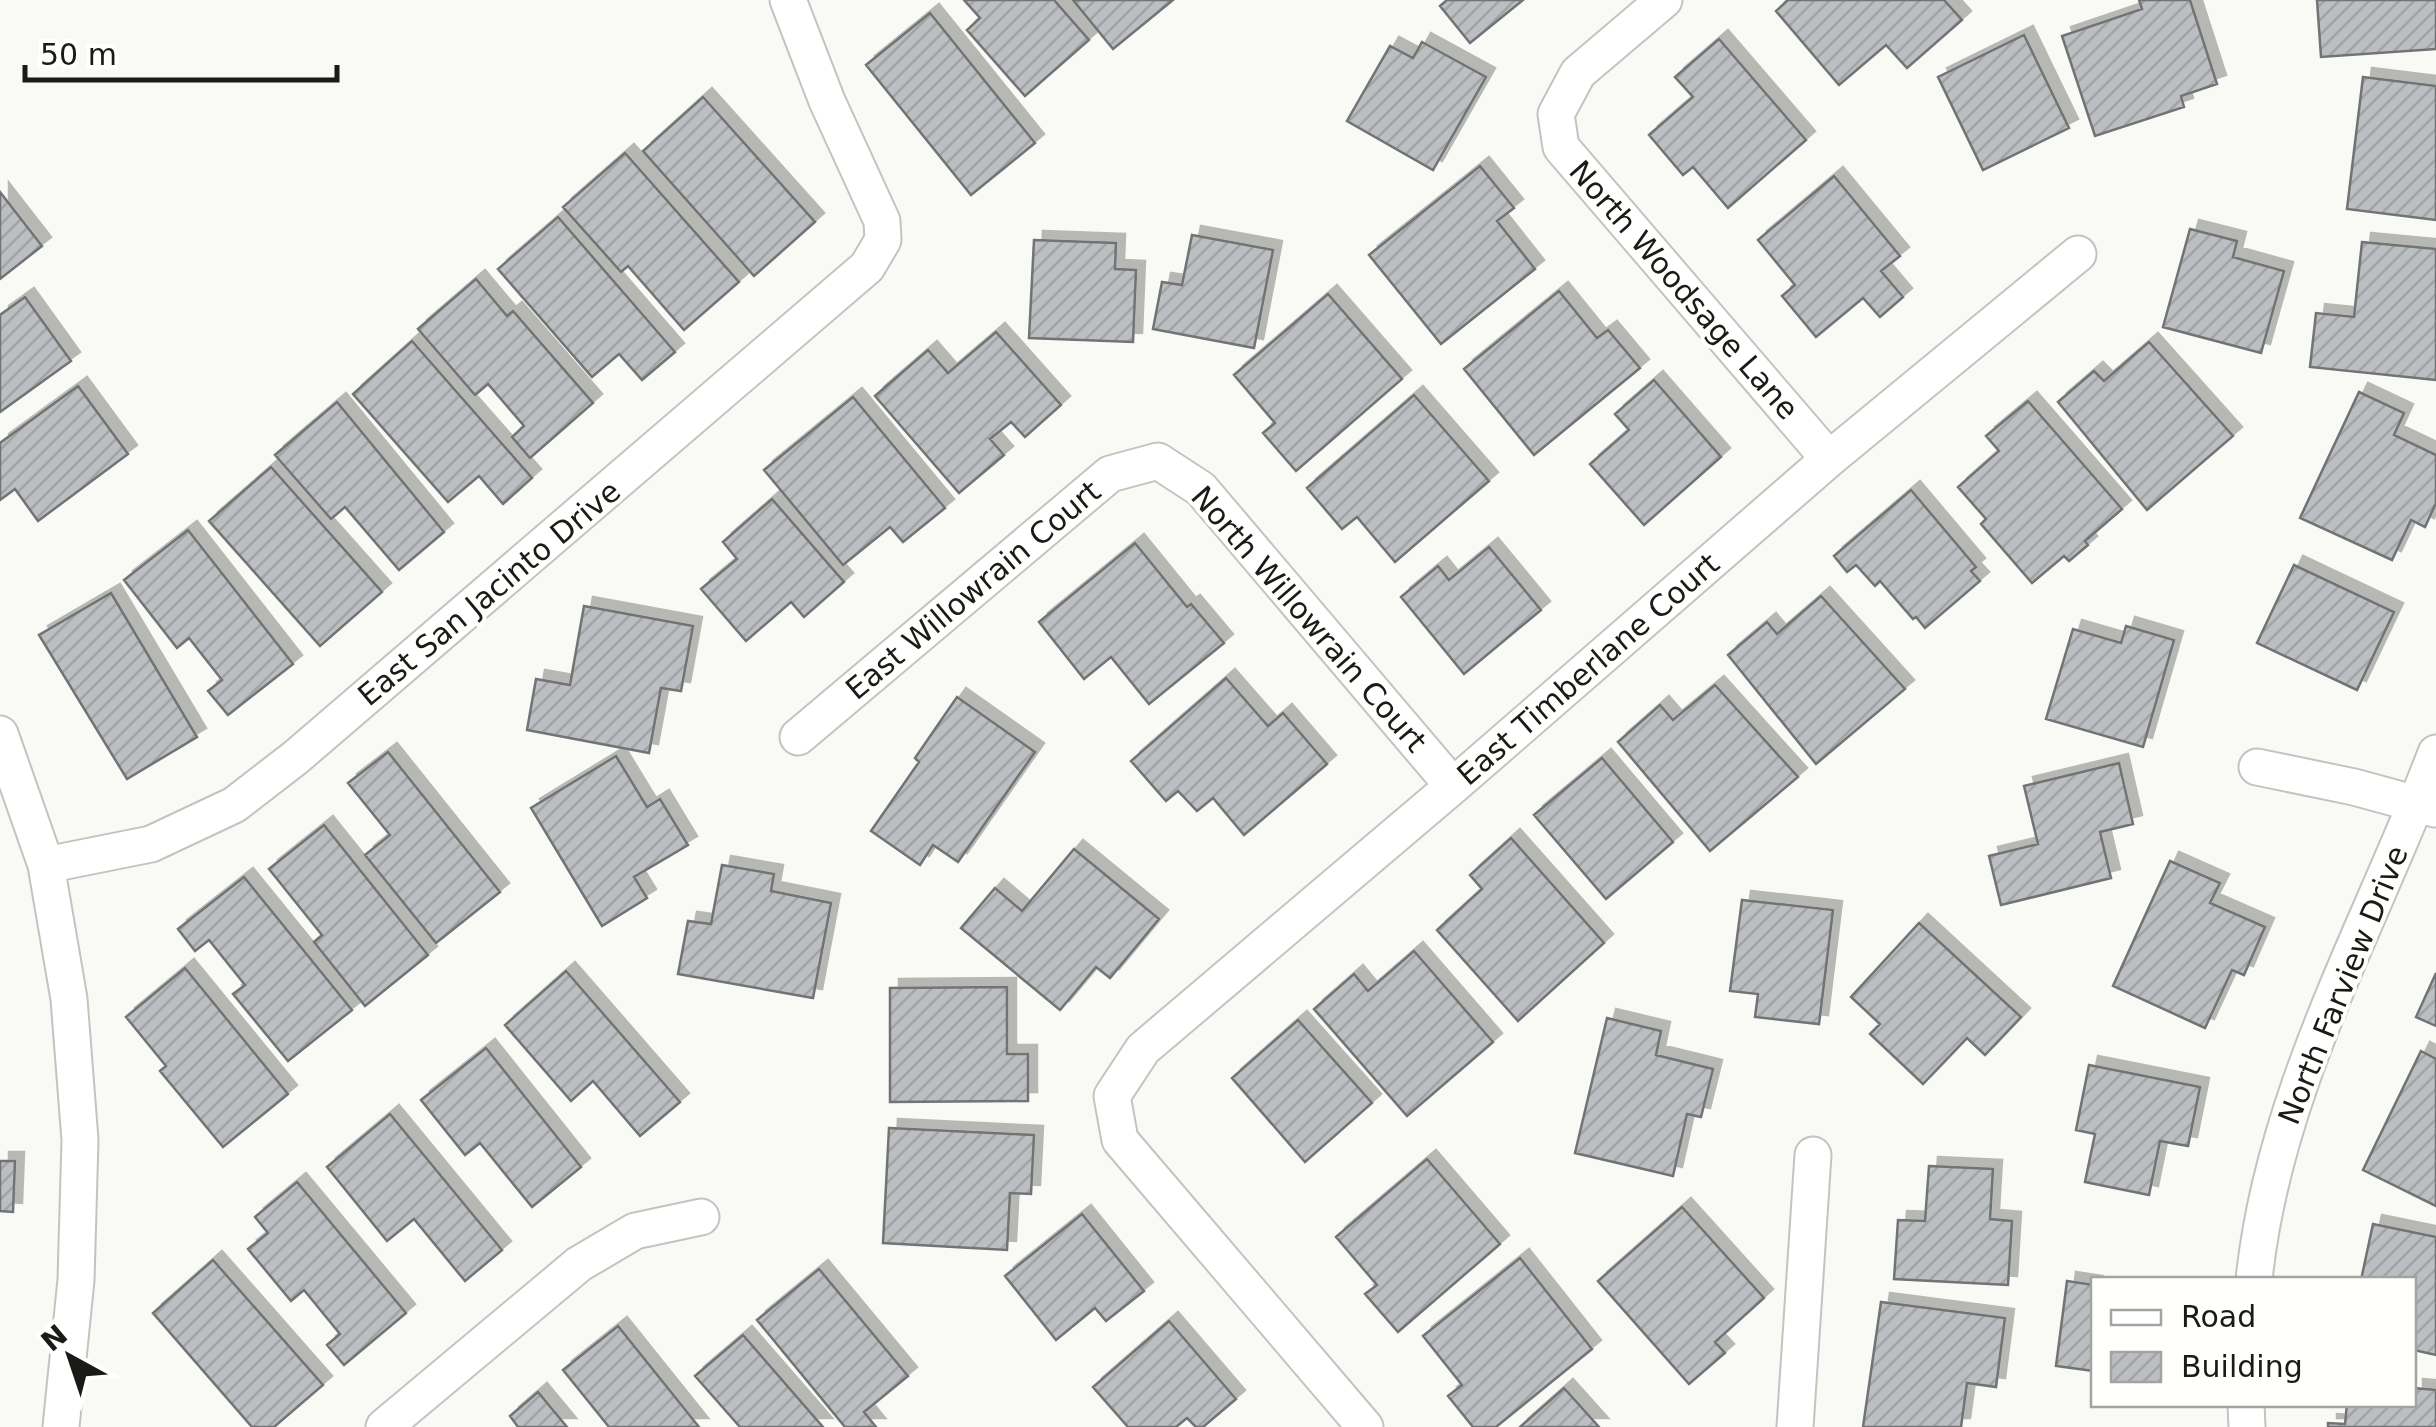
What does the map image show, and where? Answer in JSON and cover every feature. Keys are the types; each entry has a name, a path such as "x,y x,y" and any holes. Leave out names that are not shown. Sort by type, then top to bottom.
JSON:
{"street":[{"name":"East San Jacinto Drive","path":"46,865 151,844 234,805 295,758 867,267 883,240 882,220 827,101 788,0"},
{"name":"North Woodsage Lane","path":"1664,0 1578,72 1556,114 1561,147 1828,458"},
{"name":"East Timberlane Court","path":"1365,1427 1120,1140 1112,1096 1143,1049 1454,786 1828,458 2078,254"},
{"name":"North Willowrain Court","path":"1158,461 1201,489 1454,786"},
{"name":"East Willowrain Court","path":"798,738 1110,474 1158,461"},
{"path":"0,734 46,865 69,1000 80,1140 76,1280 61,1427"},
{"name":"North Farview Drive","path":"2254,1277 2260,1224 2295,1094 2426,806 2436,754"},
{"path":"2256,767 2426,806"},
{"path":"1795,1427 1813,1154"},
{"path":"384,1427 579,1264 635,1230 701,1216"}],"building":[{"path":"964,0 1054,0 1089,40 1025,96 967,30 980,18"},
{"path":"1073,0 1173,0 1113,49"},
{"path":"1447,0 1523,0 1470,43 1440,6"},
{"path":"1788,0 1944,0 1962,20 1907,68 1886,45 1839,85 1776,11"},
{"path":"2139,0 2190,0 2217,84 2181,96 2184,107 2095,136 2062,36 2142,9"},
{"path":"2317,0 2436,0 2436,49 2321,57"},
{"path":"930,13 1035,143 971,195 866,65"},
{"path":"2024,35 2069,128 1983,170 1938,77"},
{"path":"1719,39 1806,140 1728,208 1693,167 1683,175 1649,135 1693,97 1675,77"},
{"path":"1422,42 1486,77 1433,170 1347,121 1390,46 1413,58"},
{"path":"2363,77 2436,86 2436,220 2347,209"},
{"path":"703,97 815,222 754,276 643,151"},
{"path":"625,153 739,282 684,330 628,266 621,272 563,207"},
{"path":"1480,166 1514,208 1497,221 1535,269 1441,344 1369,255"},
{"path":"1834,176 1900,256 1881,271 1903,297 1880,317 1863,298 1816,337 1782,296 1795,285 1758,240"},
{"path":"0,192 42,246 0,279"},
{"path":"558,217 675,352 642,380 619,354 592,377 498,269"},
{"path":"2190,229 2237,241 2233,257 2284,271 2261,353 2163,327"},
{"path":"1192,235 1273,250 1254,348 1153,329 1162,282 1182,285"},
{"path":"1034,240 1116,243 1115,269 1136,270 1133,342 1029,338"},
{"path":"2362,242 2436,249 2436,380 2310,367 2316,313 2354,317"},
{"path":"476,279 507,316 513,311 593,403 530,458 512,437 524,426 488,384 475,395 418,329"},
{"path":"1559,291 1597,338 1608,330 1640,368 1534,455 1464,369"},
{"path":"1328,294 1402,379 1296,471 1263,433 1275,423 1234,375"},
{"path":"25,297 71,361 0,412 0,315"},
{"path":"996,332 1061,405 1025,437 1011,422 990,439 1004,455 959,493 875,396 928,350 948,373"},
{"path":"412,341 532,478 503,504 479,476 448,502 353,394"},
{"path":"2149,342 2233,436 2147,510 2058,402 2094,371 2104,381"},
{"path":"1654,380 1721,457 1644,525 1590,464 1629,430 1615,414"},
{"path":"78,386 128,454 38,521 15,489 0,500 0,443"},
{"path":"2359,392 2404,413 2394,435 2436,455 2436,503 2425,527 2411,520 2392,560 2300,518"},
{"path":"1414,395 1489,481 1395,562 1357,517 1342,529 1307,488"},
{"path":"853,397 945,508 903,542 890,527 843,565 764,470"},
{"path":"2028,401 2122,509 2085,541 2088,545 2069,561 2064,556 2032,583 1981,524 1986,519 1958,487 1999,451 1986,436"},
{"path":"337,402 444,532 399,570 345,507 331,519 275,455"},
{"path":"271,467 382,592 320,646 209,521"},
{"path":"1911,490 1976,567 1971,571 1980,581 1925,628 1880,581 1875,586 1856,565 1847,572 1834,556"},
{"path":"772,499 844,582 804,617 791,602 746,641 701,589 737,559 723,542"},
{"path":"188,530 293,664 228,715 208,691 222,680 189,638 177,648 124,580"},
{"path":"1135,543 1187,607 1191,604 1224,643 1149,704 1111,657 1084,679 1039,622"},
{"path":"1489,547 1541,610 1464,674 1401,597 1438,566 1449,580"},
{"path":"2294,565 2394,612 2357,690 2257,643"},
{"path":"111,593 197,737 127,779 39,635"},
{"path":"1821,596 1905,689 1816,764 1728,655 1767,622 1777,634"},
{"path":"584,606 693,626 681,691 661,688 649,753 527,730 536,679 570,685"},
{"path":"2126,626 2174,640 2143,747 2046,719 2073,629 2121,643"},
{"path":"1226,678 1268,726 1283,713 1327,764 1244,835 1213,798 1197,811 1178,791 1166,801 1131,761"},
{"path":"1715,685 1798,777 1710,851 1618,742 1660,705 1673,720"},
{"path":"957,697 1035,752 958,862 933,845 920,865 871,831 919,762 915,758"},
{"path":"388,752 500,892 436,943 365,855 390,835 348,783"},
{"path":"616,756 647,807 660,799 688,845 634,877 647,898 602,926 531,808"},
{"path":"1602,758 1673,842 1606,899 1534,815"},
{"path":"2119,763 2133,824 2100,832 2111,878 2001,905 1989,856 2038,844 2024,786"},
{"path":"324,825 428,955 365,1006 314,942 322,935 269,869"},
{"path":"1511,838 1604,943 1518,1021 1437,930 1482,889 1470,875"},
{"path":"1074,849 1159,919 1110,978 1096,967 1060,1010 961,928 995,888 1022,911"},
{"path":"2170,861 2220,883 2210,903 2265,927 2244,975 2232,970 2205,1028 2113,986"},
{"path":"722,865 774,874 771,891 831,903 813,998 678,974 688,921 711,924"},
{"path":"244,877 352,1010 288,1061 233,994 245,985 209,940 195,951 178,929"},
{"path":"1742,900 1833,910 1819,1024 1755,1017 1758,994 1730,991"},
{"path":"1919,923 2021,1017 1985,1055 1967,1038 1923,1084 1870,1034 1880,1024 1851,997"},
{"path":"1414,951 1493,1042 1407,1116 1314,1009 1354,974 1368,991"},
{"path":"185,968 288,1094 223,1147 160,1071 166,1066 126,1017"},
{"path":"566,971 680,1102 640,1136 593,1081 571,1101 505,1025"},
{"path":"2436,973 2436,1026 2416,1017"},
{"path":"1007,987 1007,1054 1028,1054 1028,1101 890,1102 890,988"},
{"path":"1607,1018 1661,1031 1656,1055 1713,1069 1701,1117 1687,1114 1673,1176 1575,1153"},
{"path":"1298,1020 1372,1103 1305,1162 1232,1078"},
{"path":"486,1048 581,1167 532,1207 480,1143 465,1155 421,1100"},
{"path":"2421,1051 2436,1059 2436,1206 2363,1170"},
{"path":"2089,1065 2200,1087 2188,1146 2160,1141 2149,1195 2085,1182 2095,1134 2076,1130"},
{"path":"390,1114 502,1250 465,1281 414,1219 387,1241 327,1167"},
{"path":"889,1128 1034,1135 1031,1194 1010,1193 1007,1250 883,1243"},
{"path":"1427,1159 1500,1244 1398,1332 1365,1294 1377,1285 1336,1237"},
{"path":"0,1161 15,1161 13,1212 0,1211"},
{"path":"1929,1166 1993,1169 1990,1219 2012,1221 2008,1285 1894,1279 1898,1220 1925,1221"},
{"path":"297,1182 406,1313 344,1365 327,1345 340,1334 304,1290 291,1301 248,1249 268,1233 255,1217"},
{"path":"1682,1207 1764,1298 1715,1342 1725,1353 1689,1384 1598,1281"},
{"path":"1082,1214 1144,1291 1106,1321 1095,1308 1056,1340 1005,1276"},
{"path":"2373,1224 2436,1237 2436,1355 2416,1350 2416,1277 2362,1277"},
{"path":"1520,1258 1592,1349 1496,1427 1473,1427 1448,1396 1462,1385 1423,1336"},
{"path":"213,1260 323,1385 274,1427 252,1427 153,1313"},
{"path":"819,1269 908,1376 864,1412 876,1427 845,1427 757,1320"},
{"path":"2067,1281 2091,1285 2091,1371 2056,1366"},
{"path":"1881,1302 2005,1318 1996,1387 1967,1383 1961,1427 1863,1427"},
{"path":"1169,1321 1236,1399 1203,1427 1196,1427 1187,1418 1176,1427 1128,1427 1093,1387"},
{"path":"618,1326 699,1427 609,1427 563,1370"},
{"path":"743,1335 823,1427 740,1427 695,1376"},
{"path":"1564,1388 1599,1427 1520,1427"},
{"path":"2416,1388 2436,1390 2436,1427 2328,1427 2328,1423 2345,1424 2347,1407 2416,1407"},
{"path":"538,1392 567,1427 518,1427 510,1416"}]}
